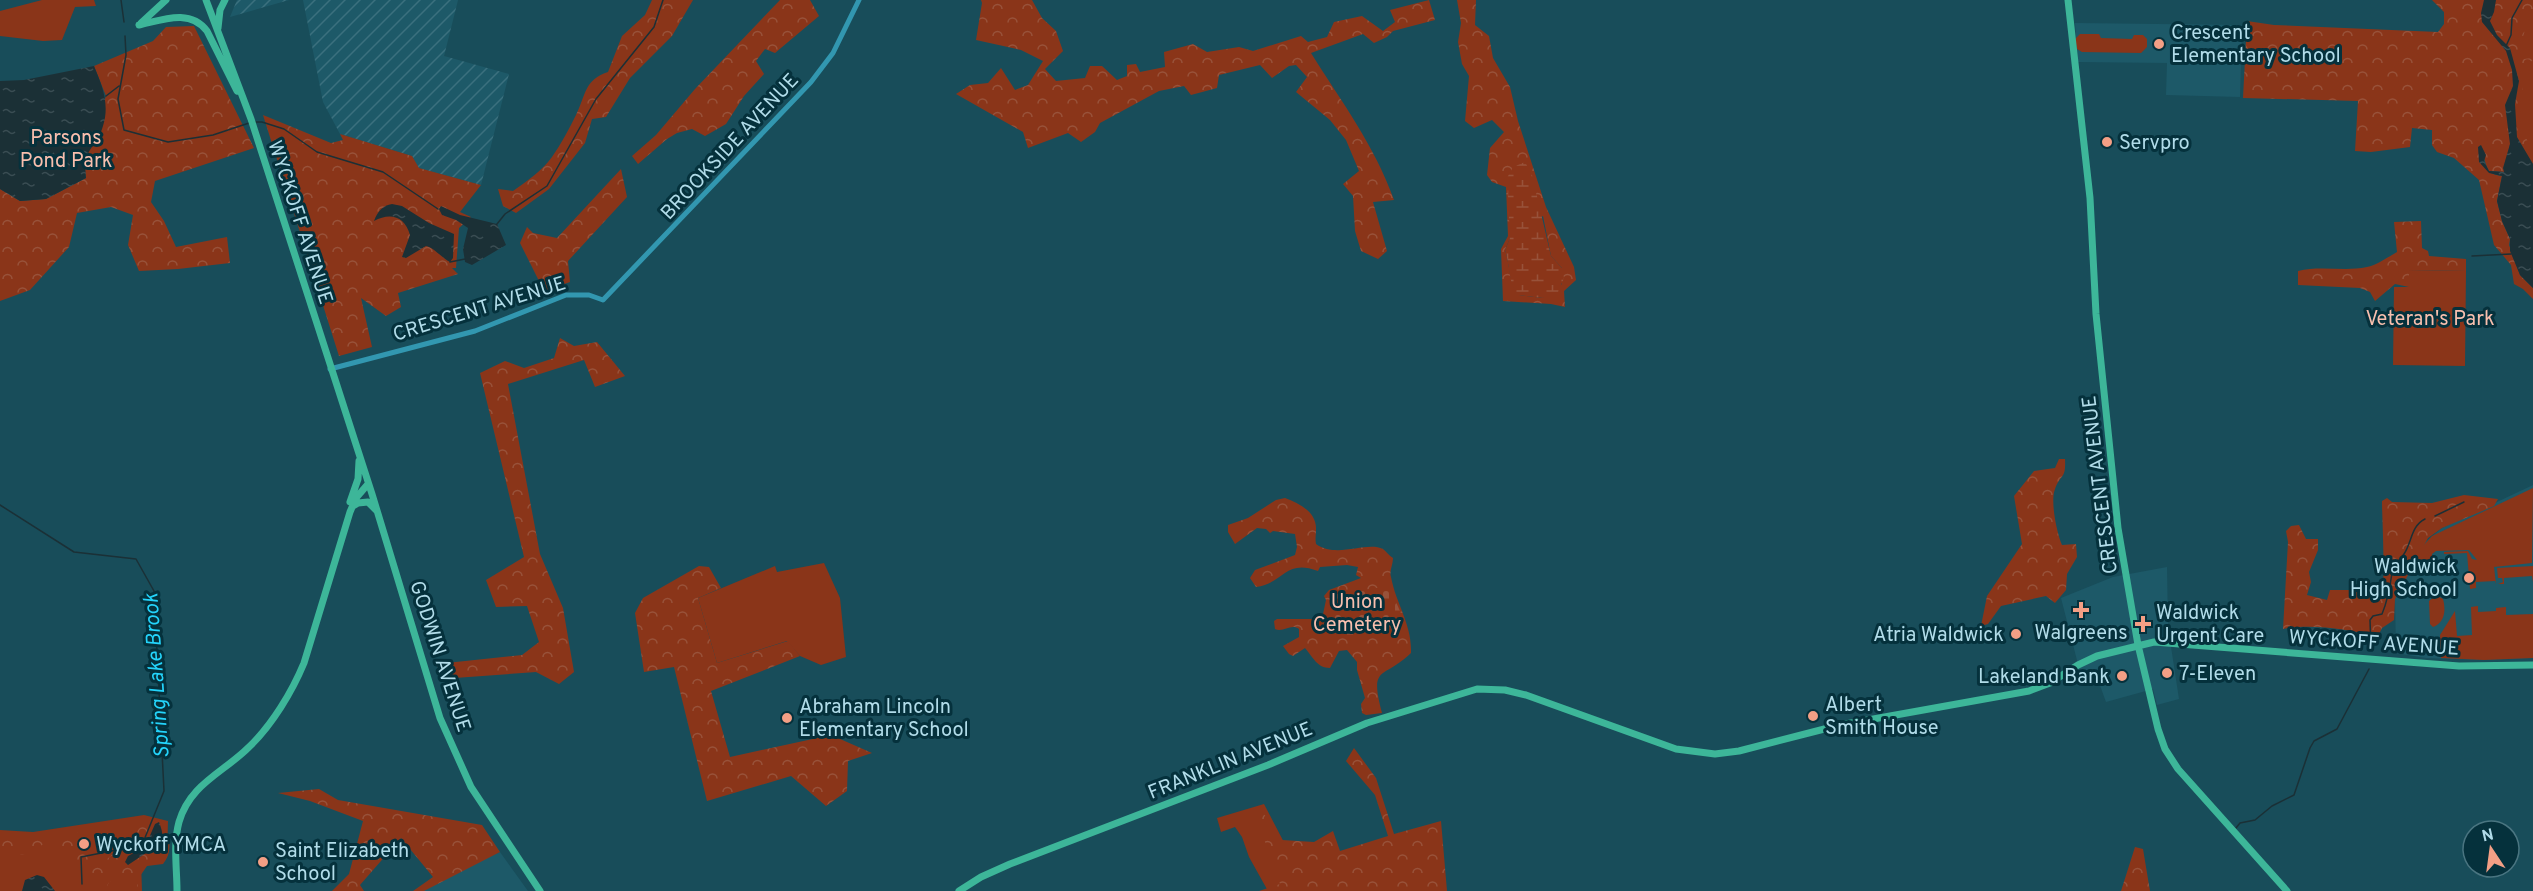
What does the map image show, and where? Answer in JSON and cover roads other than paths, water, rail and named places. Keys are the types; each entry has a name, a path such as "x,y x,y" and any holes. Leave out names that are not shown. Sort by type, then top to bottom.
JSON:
{"main road":[{"path":"166,0 139,25 173,17 185,17 200,23 207,31 230,80 243,100"},
{"name":"WYCKOFF AVENUE","path":"177,891 176,838 182,813 199,787 256,740 295,682 306,655 356,498 368,484 252,123 206,0"},
{"path":"217,31 220,10 225,0"},
{"name":"CRESCENT AVENUE","path":"2068,0 2090,198 2095,294 2118,528 2138,645 2158,729 2171,760 2287,891"},
{"name":"WYCKOFF AVENUE","path":"352,509 349,506 357,479 359,455"},
{"name":"GODWIN AVENUE","path":"368,484 440,718 471,788 540,891"},
{"path":"352,509 358,502 368,502 377,511"},
{"name":"WYCKOFF AVENUE","path":"1521,694 1676,749 1715,754 1739,751 1840,725 2030,691 2050,683 2087,660 2138,645 2161,642 2459,666 2533,665"},
{"name":"FRANKLIN AVENUE","path":"959,891 981,877 1010,864 1268,765 1367,723 1468,690 1492,688 1521,694"}],"street":[{"name":"BROOKSIDE AVENUE","path":"603,300 820,71 833,53 859,0"},
{"name":"CRESCENT AVENUE","path":"330,369 475,331 566,295 589,295 603,300"}],"water":[{"path":"2484,0 2496,0 2490,21 2497,35 2510,48 2519,81 2515,104 2517,137 2533,164 2533,288 2520,275 2510,251 2510,239 2497,201 2502,176 2489,173 2479,162 2478,147 2481,145 2486,155 2484,161 2489,171 2504,172 2503,168 2510,144 2505,105 2513,86 2512,70 2506,51 2482,22 2481,13"},
{"path":"94,66 102,88 106,110 100,134 86,160 86,178 46,199 20,201 0,189 0,81 24,80"},
{"path":"392,204 402,206 429,223 454,234 453,258 450,262 426,246 406,258 402,257 410,235 405,224 391,216 374,221 381,210"},
{"path":"441,206 460,215 497,224 506,245 472,265 465,262 463,249 468,228 442,215 439,209"},
{"path":"159,822 162,838 157,853 149,851 128,865 125,862 128,856 145,847 155,824"},
{"path":"37,875 44,877 55,891 22,891 25,880"}],"waterway":[{"path":"121,0 124,22"},
{"path":"497,224 505,214 547,186 596,99 654,27 663,0"},
{"path":"2506,46 2511,35 2512,18 2522,0"},
{"path":"125,36 126,55 118,99 124,130 168,142 213,135 249,123"},
{"name":"Spring Lake Brook","path":"106,96 119,86"},
{"path":"256,122 284,129 317,152 383,172 438,209"},
{"path":"2472,256 2511,254"},
{"path":"450,262 465,259"},
{"path":"2435,516 2464,502"},
{"name":"Spring Lake Brook","path":"0,505 74,552 136,559 154,591 164,791 142,845 81,857 82,884"},
{"path":"2371,650 2370,620 2373,616 2382,614 2394,568 2407,549 2417,526 2425,519"},
{"path":"2236,828 2240,823 2255,820 2272,806 2294,795 2314,741 2337,729 2369,669"}],"place":[{"name":"Crescent Elementary School","path":"2159,44"},
{"name":"Servpro","path":"2107,142"},
{"name":"Waldwick High School","path":"2469,578"},
{"name":"Walgreens","path":"2081,610"},
{"name":"Waldwick Urgent Care","path":"2143,624"},
{"name":"Atria Waldwick","path":"2016,634"},
{"name":"7-Eleven","path":"2167,673"},
{"name":"Lakeland Bank","path":"2122,676"},
{"name":"Albert Smith House","path":"1813,716"},
{"name":"Abraham Lincoln Elementary School","path":"787,718"},
{"name":"Wyckoff YMCA","path":"84,844"},
{"name":"Saint Elizabeth School","path":"263,862"}],"park label":[{"name":"Parsons Pond Park","path":"66,148"},
{"name":"Veteran's Park","path":"2430,318"},
{"name":"Union Cemetery","path":"1357,612"}]}
